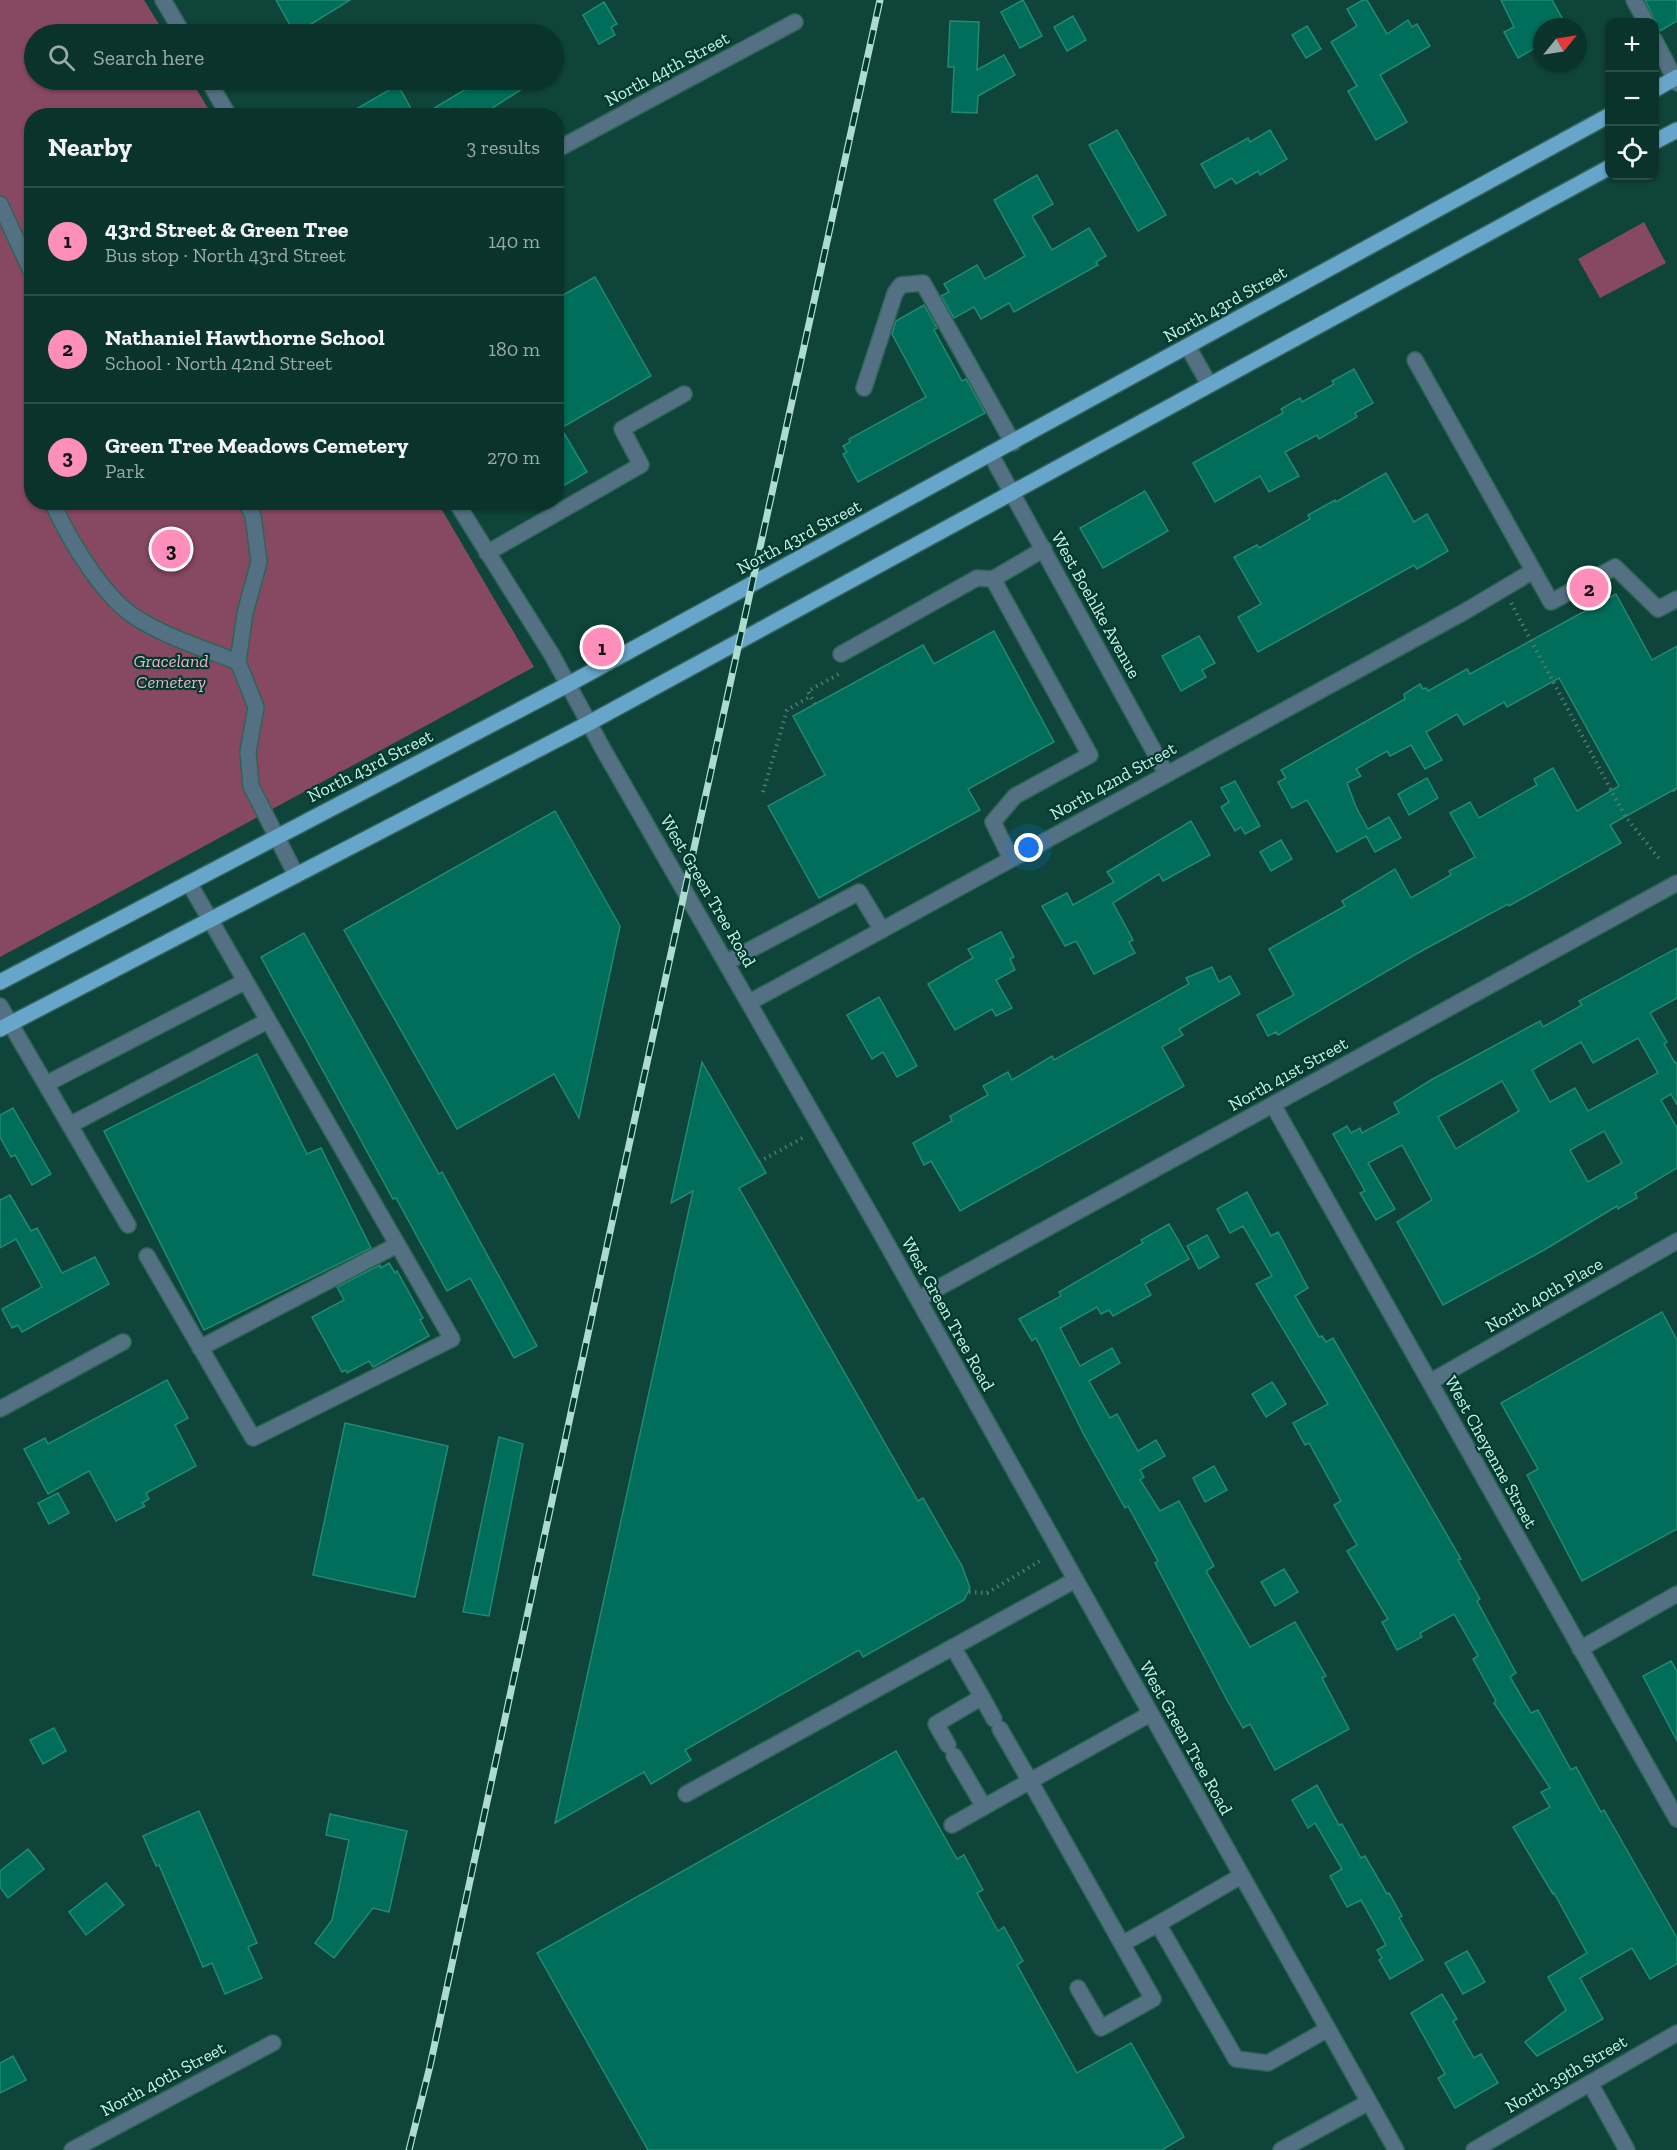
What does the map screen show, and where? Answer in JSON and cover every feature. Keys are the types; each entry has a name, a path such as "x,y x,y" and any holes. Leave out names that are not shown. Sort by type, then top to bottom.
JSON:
{"main road":[{"path":"1659,88 1676,80"},
{"name":"North 43rd Street","path":"0,982 569,684 992,455 1605,118"},
{"path":"1659,139 1677,130"},
{"path":"5,1026 589,723 1605,170"}],"street":[{"path":"163,0 177,24"},
{"path":"1634,0 1644,18"},
{"name":"North 44th Street","path":"564,146 795,22"},
{"path":"1659,48 1676,80"},
{"path":"214,90 224,108"},
{"path":"0,204 24,256"},
{"path":"864,388 895,294 901,285 923,282 1013,443"},
{"path":"1188,347 1209,384"},
{"path":"1414,360 1551,602 1616,567 1658,609 1677,599"},
{"path":"564,509 641,465 622,429 684,394"},
{"name":"West Boehlke Avenue","path":"992,455 1166,773"},
{"path":"56,510 61,522 108,592 138,620 237,662"},
{"path":"250,510 253,516 259,562 245,614 237,662 256,707 248,752 251,786 296,875"},
{"name":"West Green Tree Road","path":"461,510 569,684 1396,2150"},
{"path":"487,553 562,510"},
{"path":"841,654 977,578 993,579 1044,549"},
{"name":"North 42nd Street","path":"750,1002 1464,612 1533,571"},
{"path":"993,579 1090,755 1015,796 993,822 1011,859"},
{"path":"147,1256 253,1438 452,1339 208,921 189,883"},
{"name":"North 41st Street","path":"918,1299 1677,883"},
{"path":"727,962 859,892 882,930"},
{"path":"46,1084 244,982"},
{"path":"0,1006 5,1026 46,1084 128,1224"},
{"path":"70,1125 267,1021"},
{"name":"West Cheyenne Street","path":"1273,1105 1677,1819"},
{"name":"North 40th Place","path":"1430,1382 1677,1241"},
{"path":"200,1348 397,1245"},
{"path":"0,1409 123,1342"},
{"path":"686,1794 1075,1580"},
{"path":"1580,1649 1677,1594"},
{"path":"953,1647 1153,1998 1101,2028 1078,1988"},
{"path":"982,1697 936,1724 984,1807"},
{"path":"952,1825 1150,1714"},
{"path":"1122,1944 1241,1876"},
{"path":"1158,1924 1236,2059 1268,2062 1328,2029"},
{"name":"North 39th Street","path":"1474,2150 1677,2033"},
{"name":"North 40th Street","path":"72,2150 273,2043"},
{"path":"1590,2083 1627,2150"},
{"path":"1281,2150 1369,2102"}],"path":[{"path":"1503,588 1625,816 1661,861"},
{"path":"815,704 808,691 841,673 841,654"},
{"path":"763,792 788,710 811,696"},
{"path":"1674,790 1677,795"},
{"path":"759,1162 821,1128"},
{"path":"969,1592 987,1593 1058,1551"}],"green space":[{"name":"Graceland Cemetery","path":"0,0 144,0 159,24 24,24 24,90 197,90 208,108 24,108 24,510 442,510 534,667 0,957"},
{"path":"1644,222 1666,263 1600,298 1578,259"}],"building":[{"path":"276,0 350,0 311,24 289,24"},
{"path":"1023,0 1042,36 1020,48 1001,12"},
{"path":"1367,0 1387,34 1408,20 1412,27 1417,24 1430,46 1380,75 1407,122 1376,140 1348,91 1357,86 1331,42 1357,26 1347,9"},
{"path":"1501,0 1552,0 1562,18 1533,18 1533,49 1518,58 1504,32 1514,27"},
{"path":"1645,0 1677,0 1677,21 1660,31 1659,18 1654,18"},
{"path":"604,2 617,24 611,27 615,35 599,44 583,15"},
{"path":"1073,16 1086,40 1067,51 1054,27"},
{"path":"950,21 979,22 977,70 1004,55 1015,75 978,96 977,113 952,112 954,67 948,67"},
{"path":"1307,26 1321,49 1306,58 1292,35"},
{"path":"389,90 401,90 411,108 358,108"},
{"path":"464,90 520,90 492,108 434,108"},
{"path":"1117,130 1166,215 1138,231 1089,145"},
{"path":"1270,130 1287,159 1260,175 1258,171 1236,184 1232,178 1215,188 1201,164 1248,138 1250,142"},
{"path":"1037,175 1053,204 1032,216 1052,250 1089,228 1106,256 1096,262 1098,265 1014,312 1009,303 981,319 974,307 954,318 941,296 949,292 944,284 977,265 985,279 1025,256 994,200"},
{"path":"595,277 651,376 564,426 564,294"},
{"path":"924,305 937,328 934,330 962,381 966,379 985,413 858,482 843,454 847,452 843,446 850,442 849,439 926,397 892,334 896,321"},
{"path":"1354,369 1373,403 1355,413 1357,417 1319,439 1317,435 1285,452 1299,476 1269,492 1260,476 1215,502 1193,463 1283,413 1281,409 1300,398 1302,402 1334,384 1332,381"},
{"path":"564,433 587,472 564,485"},
{"path":"1386,473 1414,522 1427,514 1448,551 1417,569 1414,565 1258,652 1238,617 1261,604 1234,557 1257,545 1259,548 1310,519 1308,515 1335,500 1336,502"},
{"path":"1145,491 1168,531 1103,568 1080,528"},
{"path":"1616,594 1652,660 1677,646 1677,788 1610,825 1621,843 1509,906 1508,904 1416,954 1278,1035 1276,1032 1268,1036 1257,1015 1294,995 1269,949 1345,906 1342,901 1395,869 1411,898 1451,875 1449,871 1475,857 1450,813 1470,802 1479,818 1537,785 1534,779 1553,768 1577,811 1619,786 1559,678 1507,707 1504,702 1464,725 1457,714 1426,732 1442,760 1425,769 1411,745 1390,756 1387,751 1356,769 1361,776 1347,783 1368,829 1389,817 1401,838 1375,852 1366,836 1337,852 1307,800 1292,808 1278,782 1286,778 1281,770 1405,699 1404,694 1420,684 1428,691 1467,669 1470,674"},
{"path":"994,631 1054,742 968,789 980,810 819,898 768,806 825,775 793,716 923,645 934,664"},
{"path":"1199,636 1215,663 1202,670 1206,677 1181,691 1162,656"},
{"path":"1427,778 1438,798 1409,815 1398,794"},
{"path":"1235,781 1260,826 1245,834 1241,827 1235,831 1221,807 1229,802 1221,788"},
{"path":"555,811 620,926 579,1118 554,1074 457,1129 344,930"},
{"path":"1191,821 1210,855 1163,881 1159,874 1113,903 1133,940 1129,942 1135,953 1094,974 1076,941 1065,946 1042,906 1067,893 1073,905 1114,882 1107,872"},
{"path":"1281,840 1292,859 1271,871 1260,852"},
{"path":"1001,932 1014,957 1010,959 1015,970 996,980 1012,1008 996,1016 992,1009 955,1030 928,984 973,958 968,949"},
{"path":"304,933 439,1174 442,1172 537,1346 514,1358 470,1278 447,1291 396,1198 393,1199 261,957"},
{"path":"1677,948 1677,998 1650,1013 1667,1042 1664,1044 1675,1063 1677,1062 1677,1105 1671,1094 1661,1100 1677,1128 1677,1168 1635,1193 1637,1198 1618,1209 1617,1206 1544,1250 1443,1305 1397,1222 1432,1200 1402,1145 1368,1163 1395,1209 1376,1220 1360,1193 1365,1191 1333,1134 1347,1126 1351,1133 1360,1128 1362,1133 1399,1113 1394,1103 1431,1080 1540,1021 1543,1027 1582,1005 1579,1001","holes":["1638,1038 1658,1073 1588,1111 1575,1088 1550,1102 1532,1070 1581,1042 1593,1063","1502,1081 1519,1111 1456,1149 1438,1117","1604,1131 1622,1163 1588,1182 1570,1150"]},
{"path":"1212,967 1219,982 1230,976 1240,994 1179,1029 1183,1035 1162,1047 1184,1086 960,1211 931,1161 924,1165 913,1143 952,1121 950,1116 988,1095 983,1086 1008,1072 1012,1080 1052,1056 1054,1060 1189,984 1186,978"},
{"path":"879,997 917,1066 897,1077 883,1052 872,1059 847,1015"},
{"path":"257,1054 307,1154 321,1148 371,1248 204,1330 104,1131"},
{"path":"702,1062 766,1173 739,1188 918,1501 923,1498 962,1566 970,1588 964,1600 863,1657 859,1650 685,1750 691,1760 651,1784 644,1772 555,1823 693,1191 671,1203"},
{"path":"13,1108 51,1174 32,1185 15,1155 11,1157 0,1137 0,1115"},
{"path":"1247,1192 1271,1236 1278,1232 1308,1288 1295,1296 1319,1337 1322,1336 1326,1342 1333,1338 1461,1559 1458,1560 1480,1599 1477,1601 1516,1673 1510,1677 1531,1713 1538,1710 1571,1770 1576,1767 1601,1812 1604,1810 1677,1938 1677,1964 1650,1979 1632,1948 1580,1978 1603,2019 1537,2056 1525,2042 1566,2010 1548,1977 1587,1953 1554,1893 1513,1827 1550,1807 1541,1792 1550,1788 1494,1703 1496,1701 1473,1659 1478,1656 1454,1614 1420,1633 1422,1637 1397,1650 1382,1622 1388,1619 1347,1551 1357,1545 1334,1505 1341,1501 1309,1443 1305,1445 1293,1423 1328,1404 1256,1284 1272,1276 1243,1226 1230,1233 1217,1209"},
{"path":"10,1195 31,1231 37,1228 62,1273 95,1257 109,1284 22,1332 18,1325 12,1328 2,1309 42,1287 16,1239 0,1248 0,1200"},
{"path":"1169,1224 1189,1259 1145,1284 1151,1295 1113,1316 1109,1310 1101,1314 1097,1307 1060,1328 1080,1366 1112,1348 1120,1363 1089,1381 1110,1418 1117,1414 1138,1451 1156,1440 1165,1456 1140,1470 1144,1477 1140,1480 1160,1511 1179,1501 1214,1566 1206,1571 1250,1647 1295,1622 1326,1676 1322,1678 1349,1729 1275,1770 1250,1724 1243,1728 1227,1700 1155,1563 1158,1561 1128,1506 1125,1508 1083,1433 1036,1338 1032,1341 1019,1319 1061,1296 1059,1292 1143,1243 1141,1240"},
{"path":"1207,1235 1219,1257 1199,1269 1187,1246"},
{"path":"389,1263 395,1273 397,1271 423,1318 420,1320 429,1336 373,1367 369,1361 347,1373 346,1370 342,1372 312,1317 344,1300 337,1287 380,1265 381,1268"},
{"path":"1662,1312 1677,1340 1677,1529 1582,1581 1527,1475 1538,1469 1501,1403"},
{"path":"167,1380 188,1418 175,1425 196,1466 146,1493 149,1499 142,1503 145,1506 116,1521 89,1471 48,1494 24,1449 45,1438 48,1444"},
{"path":"1272,1382 1286,1404 1266,1417 1252,1394"},
{"path":"345,1423 448,1446 415,1597 313,1575"},
{"path":"499,1437 523,1444 489,1616 463,1612"},
{"path":"1214,1466 1227,1490 1205,1502 1193,1478"},
{"path":"58,1493 69,1513 49,1524 38,1503"},
{"path":"1284,1569 1298,1592 1275,1606 1261,1582"},
{"path":"1671,1661 1677,1671 1677,1741 1643,1676"},
{"path":"54,1728 66,1751 43,1764 30,1740"},
{"path":"896,1751 957,1859 964,1855 983,1890 977,1893 998,1931 1004,1927 1023,1961 1017,1965 1077,2073 1131,2043 1184,2137 1162,2150 648,2150 537,1953"},
{"path":"1317,1785 1339,1825 1342,1824 1361,1858 1365,1856 1387,1894 1389,1893 1402,1916 1399,1918 1423,1960 1390,1979 1379,1960 1382,1958 1377,1950 1386,1945 1361,1900 1347,1907 1330,1876 1342,1869 1315,1823 1308,1828 1292,1800"},
{"path":"199,1811 257,1943 248,1947 262,1978 225,1994 212,1963 203,1967 159,1865 156,1866 143,1836"},
{"path":"330,1814 407,1831 389,1912 373,1908 334,1958 315,1943 332,1920 349,1840 326,1835"},
{"path":"28,1849 44,1869 8,1898 0,1887 0,1871"},
{"path":"106,1883 124,1905 86,1935 69,1912"},
{"path":"1467,1951 1485,1982 1463,1994 1445,1963"},
{"path":"1442,1994 1457,2019 1453,2021 1474,2058 1481,2054 1498,2083 1455,2108 1438,2078 1445,2074 1411,2013"},
{"path":"13,2056 26,2080 0,2093 0,2063"}],"railway":[{"path":"409,2150 430,2066 880,0"}],"place":[{"name":"Green Tree Meadows Cemetery","path":"171,549"},
{"name":"Nathaniel Hawthorne School","path":"1589,588"},
{"name":"43rd Street & Green Tree","path":"602,647"}]}
